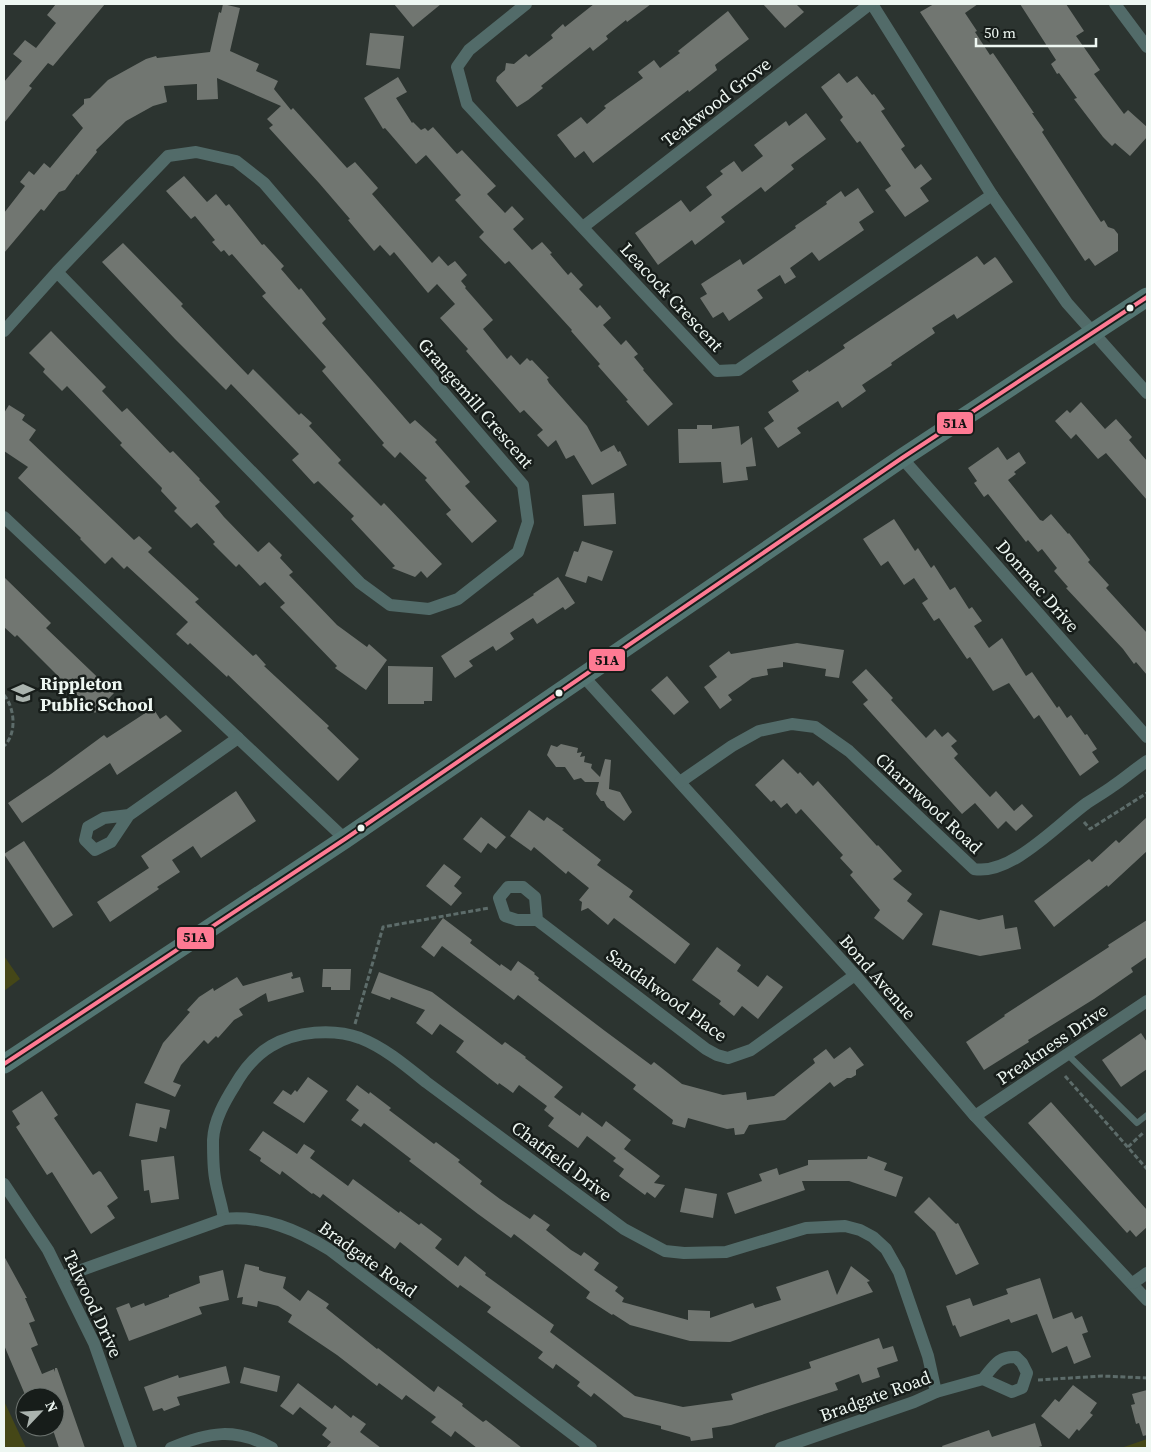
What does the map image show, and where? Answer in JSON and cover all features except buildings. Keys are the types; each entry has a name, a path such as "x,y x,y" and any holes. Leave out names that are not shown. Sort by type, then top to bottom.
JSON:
{"main road":[{"path":"4,1064 346,839 902,458 1147,297"}],"street":[{"name":"Leacock Crescent","path":"526,4 470,50 457,67 467,104 717,371 738,370 992,195"},
{"name":"Teakwood Grove","path":"583,227 871,4"},
{"path":"871,4 992,195 1067,303 1147,392"},
{"path":"1115,4 1147,47"},
{"name":"Grangemill Crescent","path":"4,331 57,272 168,156 196,152 236,161 264,182 523,485 528,522 518,552 458,599 429,609 390,605 360,583 57,272"},
{"name":"Donmac Drive","path":"902,458 1147,737"},
{"path":"4,517 346,839"},
{"name":"Bond Avenue","path":"583,676 855,975 975,1116 1147,1300"},
{"name":"Charnwood Road","path":"680,782 732,746 759,731 792,724 815,727 849,751 974,869 982,870 1014,859 1147,761"},
{"path":"128,815 238,738"},
{"path":"508,887 523,888 535,897 537,920 518,920 505,916 499,898 508,887"},
{"name":"Sandalwood Place","path":"537,920 706,1049 728,1058 751,1050 855,975"},
{"name":"Preakness Drive","path":"975,1116 1147,1001"},
{"name":"Chatfield Drive","path":"224,1219 215,1178 213,1140 216,1122 243,1071 271,1046 291,1037 325,1032 352,1036 397,1058 426,1082 624,1230 665,1251 684,1253 726,1252 806,1228 845,1226 860,1230 873,1237 886,1249 899,1272 928,1356 936,1392"},
{"name":"Talwood Drive","path":"4,1184 48,1250 94,1343 131,1448"},
{"name":"Bradgate Road","path":"62,1277 224,1219 237,1218 280,1225 305,1235 330,1250 591,1448"},
{"path":"1133,1283 1147,1273"},
{"path":"1004,1356 1016,1357 1022,1363 1027,1373 1022,1388 1012,1392 983,1379 1004,1356"},
{"name":"Bradgate Road","path":"781,1448 914,1402 936,1392 983,1379"},
{"path":"171,1448 218,1433 248,1437 272,1448"}],"lane":[{"path":"1067,1054 1137,1123 1147,1115"}],"path":[{"path":"4,695 12,710 12,724 9,740 4,746"},
{"path":"1076,812 1090,829 1147,793"},
{"path":"352,1036 383,927 502,906"},
{"path":"1065,1076 1147,1168"},
{"path":"1128,1147 1147,1130"},
{"path":"1025,1380 1102,1376 1147,1378"}],"shaded area":[{"path":"4,956 20,979 4,991"},
{"path":"4,1401 15,1424 15,1437 21,1437 26,1448 4,1448"},
{"path":"1147,1439 1147,1448 1121,1448"}],"transit line":[{"name":"51A","path":"4,1064 345,839 902,458 1147,297"}],"place":[{"name":"Rippleton Public School","path":"23,693"}]}
